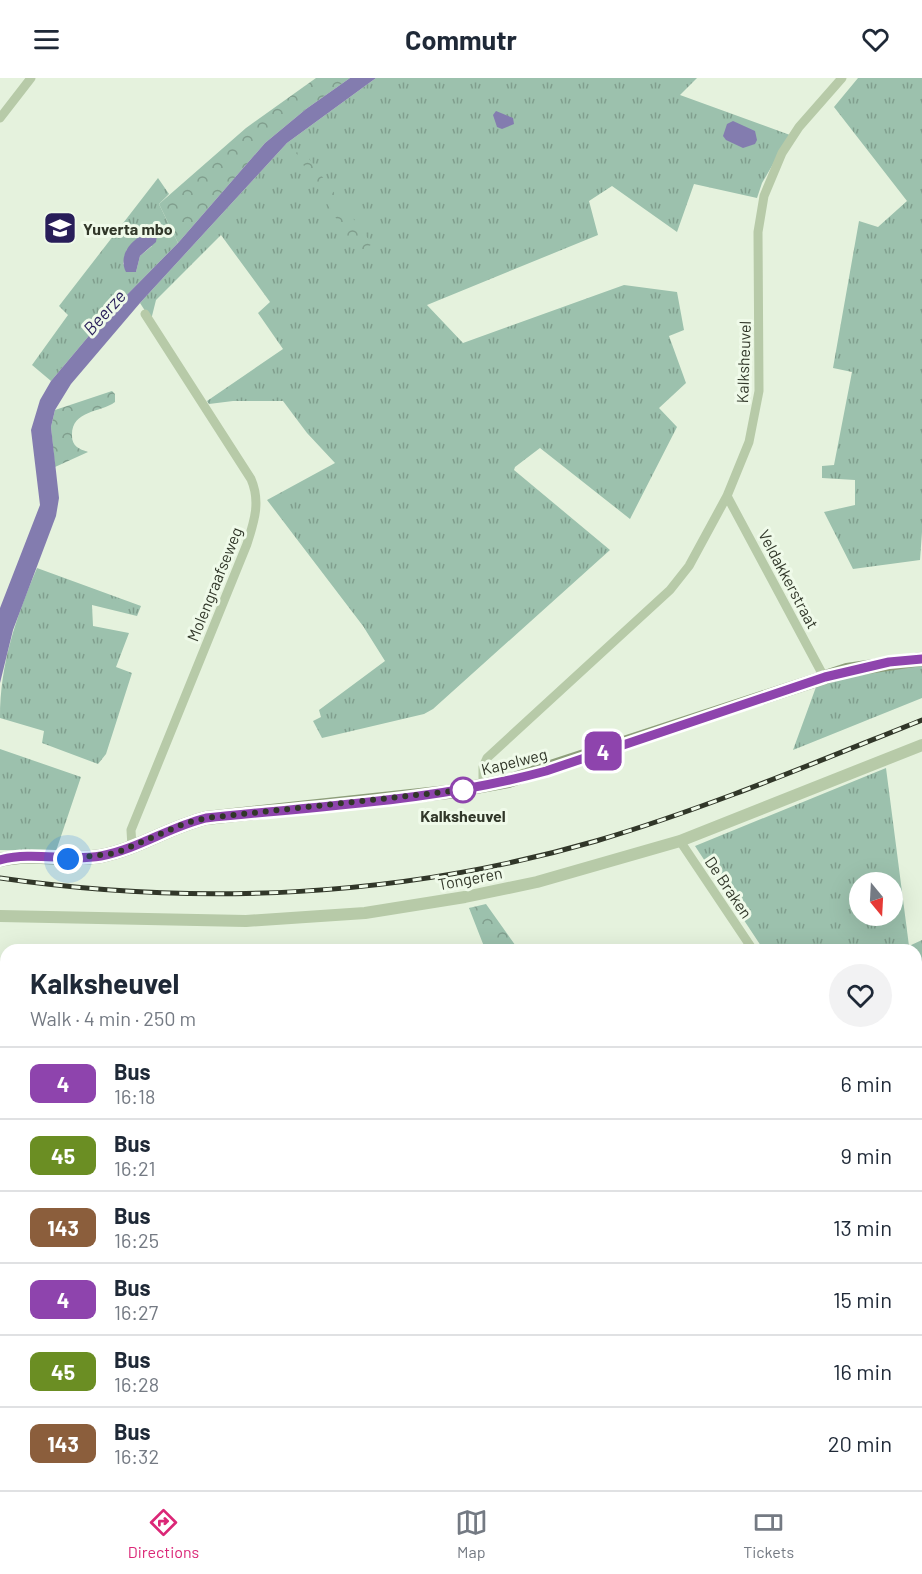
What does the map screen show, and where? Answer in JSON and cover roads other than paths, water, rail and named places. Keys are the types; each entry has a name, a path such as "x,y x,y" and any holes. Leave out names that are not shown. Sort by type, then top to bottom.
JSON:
{"main road":[{"name":"Kapelweg","path":"0,860 27,855 84,858 132,847 186,823 206,818 483,786 546,771 825,677 879,664 922,659"}],"street":[{"path":"0,118 31,78"},
{"name":"Kalksheuvel","path":"483,786 483,767 487,758 681,578 727,495 749,442 759,391 758,232 764,196 782,153 799,127 842,78"},
{"name":"Molengraafseweg","path":"132,847 131,830 247,544 256,512 256,498 251,479 145,314"},
{"name":"Veldakkerstraat","path":"727,495 825,677"},
{"name":"Tongeren","path":"0,916 246,921 365,913 537,882 680,841 922,745"},
{"name":"De Braken","path":"680,841 749,944"}],"railway":[{"path":"0,878 75,887 225,894 375,885 449,874 523,860 637,828 760,784 922,720"}],"place":[{"name":"Yuverta mbo","path":"60,228"},
{"name":"Kalksheuvel","path":"463,790"}],"water label":[{"name":"Beerze","path":"104,312"}]}
